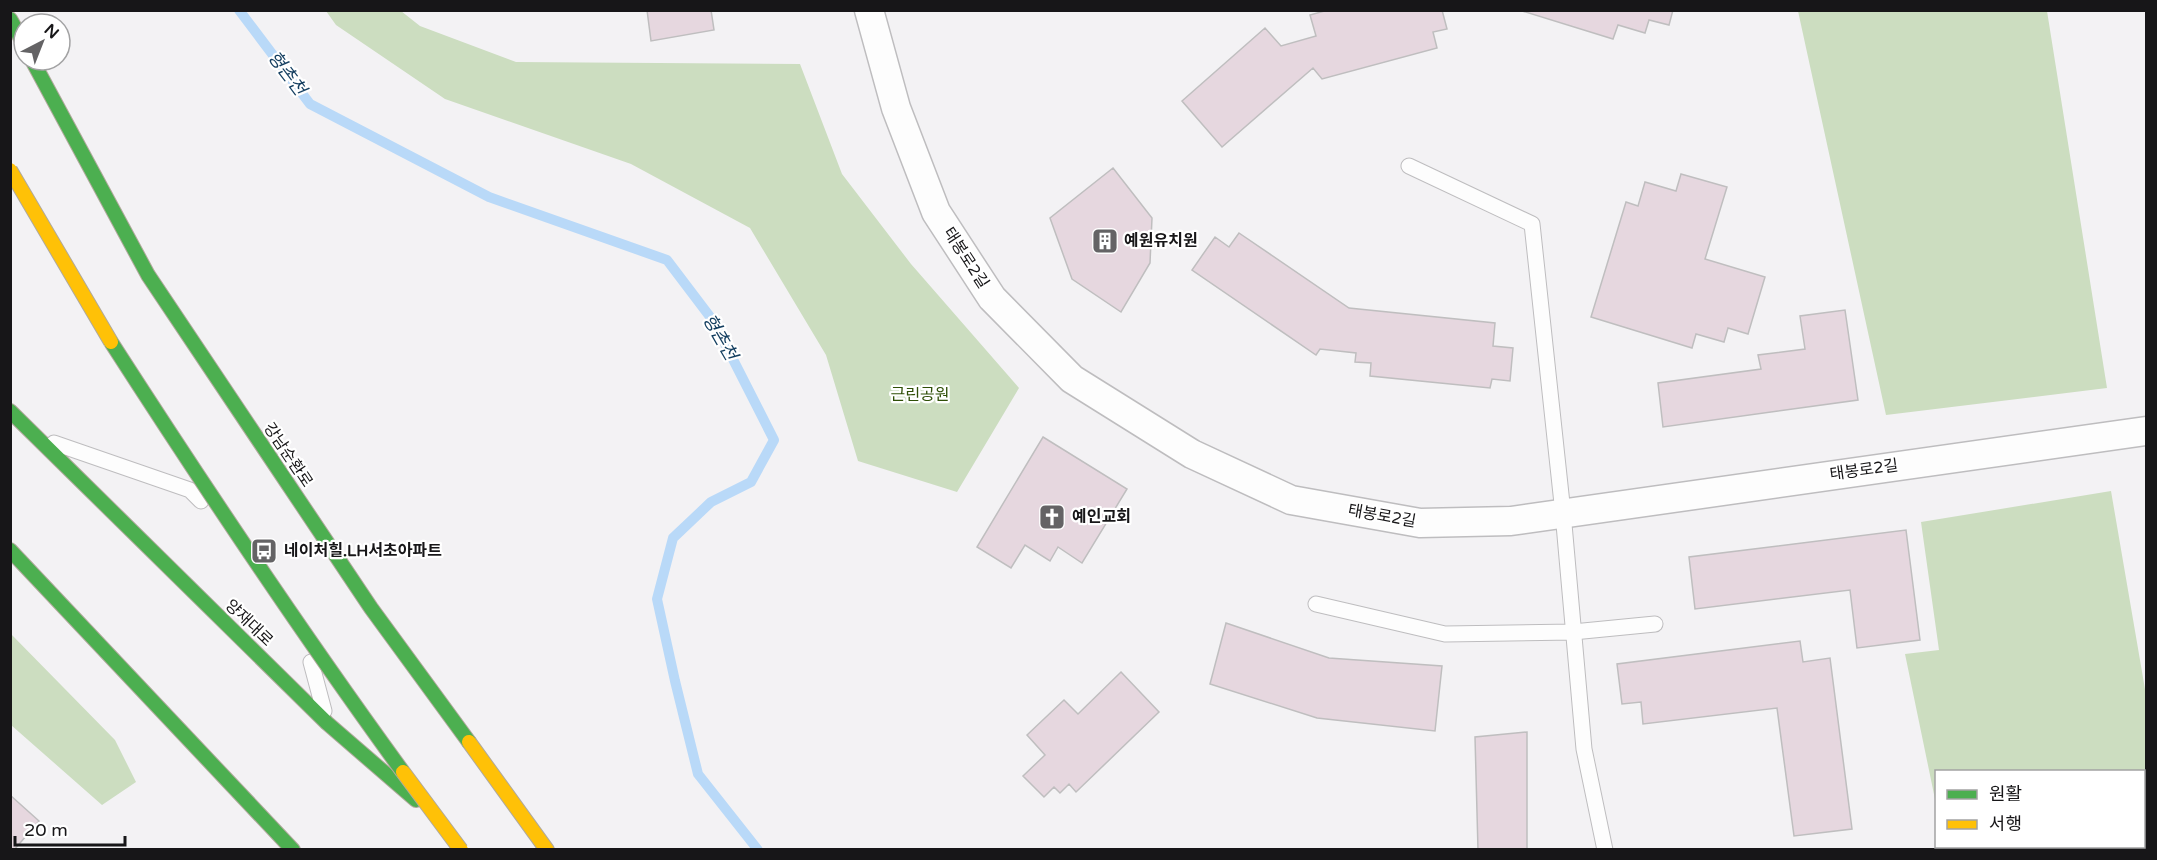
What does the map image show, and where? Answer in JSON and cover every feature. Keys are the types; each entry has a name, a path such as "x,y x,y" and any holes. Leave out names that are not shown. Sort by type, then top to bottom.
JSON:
{"main road":[{"name":"강남순환로","path":"38,72 148,275 371,608 547,849"},
{"path":"10,170 92,312 216,504 346,694 461,849"},
{"name":"양재대로","path":"10,411 327,723 473,849"},
{"path":"10,550 292,849"}],"street":[{"name":"태봉로2길","path":"869,10 896,108 936,212 992,298 1072,379 1192,454 1291,500 1420,523 1511,521 2146,431"}],"lane":[{"path":"1409,166 1532,224 1563,513 1584,749 1605,849"},
{"path":"36,437 190,490 295,598 327,723"},
{"path":"1316,604 1445,634 1574,632 1655,624"}],"green space":[{"name":"근린공원","path":"326,11 401,11 420,26 516,62 800,64 842,174 911,264 1019,388 957,492 858,461 826,355 750,228 631,164 445,99 336,25"},
{"path":"1798,11 2047,11 2107,388 1886,415"},
{"path":"2111,491 2146,695 2146,849 1946,849 2145,848 2145,770 1935,770 1935,799 1905,654 1939,650 1921,522"},
{"path":"10,633 115,740 136,782 102,805 11,725"}],"building":[{"path":"647,10 711,10 714,30 651,41"},
{"path":"1328,10 1442,10 1447,29 1433,32 1437,48 1322,79 1313,68 1222,147 1182,101 1265,28 1281,46 1316,36 1310,15"},
{"path":"1519,10 1673,10 1669,25 1649,20 1645,33 1618,25 1613,39"},
{"name":"예원유치원","path":"1113,168 1152,218 1150,263 1121,312 1072,279 1050,218"},
{"path":"1681,174 1727,187 1705,259 1765,277 1748,334 1728,328 1724,342 1696,334 1692,348 1591,317 1626,202 1638,206 1645,182 1676,191"},
{"path":"1239,233 1349,308 1495,323 1493,346 1513,348 1510,381 1492,379 1490,388 1370,376 1371,363 1355,362 1356,353 1320,349 1316,355 1192,270 1215,237 1229,247"},
{"path":"1845,310 1858,400 1663,427 1658,383 1761,369 1758,355 1805,349 1800,316"},
{"name":"예인교회","path":"1043,437 1127,489 1082,563 1058,547 1050,561 1025,545 1011,568 977,547"},
{"path":"1906,530 1920,640 1857,648 1850,590 1695,609 1689,557"},
{"path":"1226,623 1329,658 1442,666 1435,731 1317,718 1210,684"},
{"path":"1800,641 1803,662 1830,658 1852,829 1794,836 1777,708 1643,724 1641,702 1622,704 1617,664"},
{"path":"1121,672 1159,712 1076,792 1069,784 1060,793 1054,787 1044,797 1023,776 1045,755 1027,735 1064,700 1078,714"},
{"path":"1527,732 1527,850 1478,850 1475,737"},
{"path":"10,795 39,821 14,850 10,850"}],"waterway":[{"name":"형촌천","path":"239,10 310,104 489,197 667,260 714,322 774,440 751,482 711,502 673,538 657,599 698,774 758,850"}],"traffic: fast":[{"path":"10,19 12,23"},
{"path":"38,72 148,275 371,608 469,742"},
{"path":"111,342 254,559 403,772"},
{"path":"10,411 327,723 416,800"},
{"path":"10,550 293,850"}],"traffic: slow":[{"path":"10,170 111,342"},
{"path":"469,742 547,850"},
{"path":"403,772 461,850"}],"place":[{"name":"예원유치원","path":"1105,241"},
{"name":"예인교회","path":"1052,517"},
{"name":"네이처힐.LH서초아파트","path":"264,551"}]}
